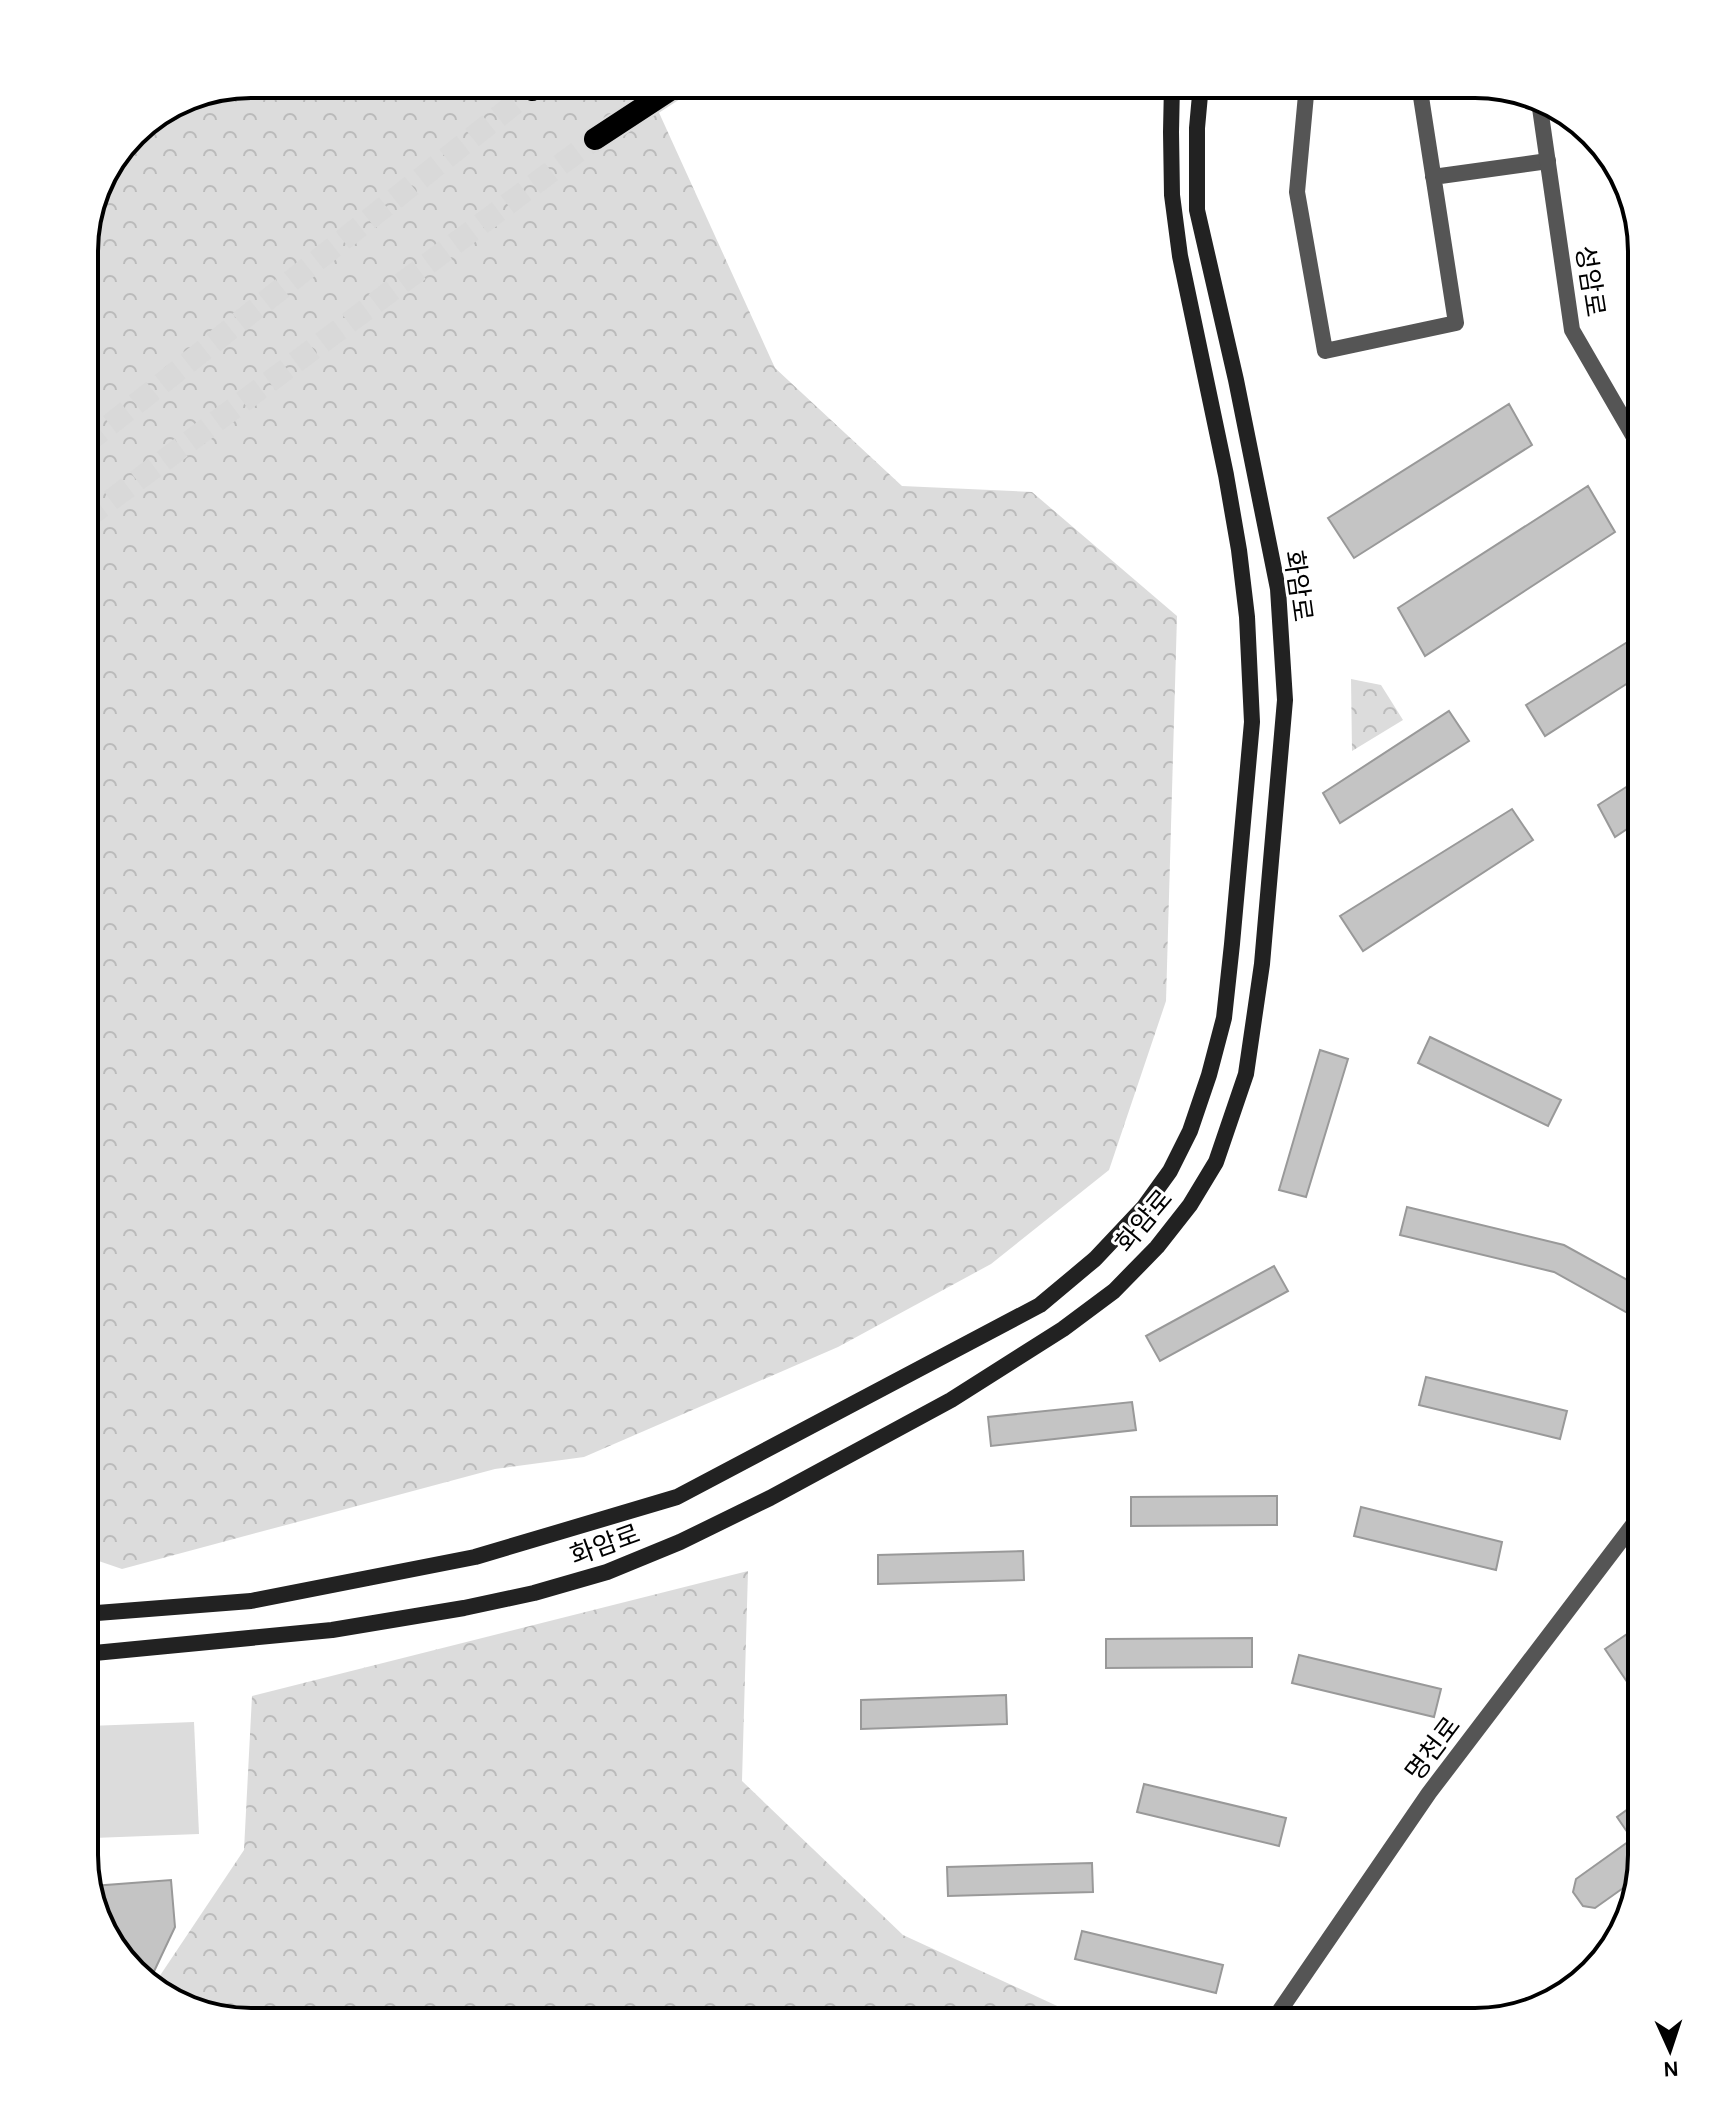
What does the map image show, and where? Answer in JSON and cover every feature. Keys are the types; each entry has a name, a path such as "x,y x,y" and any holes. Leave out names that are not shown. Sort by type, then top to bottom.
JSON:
{"highway":[{"path":"595,139 658,98"}],"main road":[{"name":"화암로","path":"98,1613 251,1601 460,1560 677,1497 1040,1305 1095,1259 1144,1207 1170,1171 1190,1131 1224,1018 1252,722 1247,617 1239,550 1224,461 1180,256 1172,195 1172,98"},
{"name":"화암로","path":"98,1653 332,1630 478,1605 607,1572 680,1542 757,1504 951,1400 1063,1329 1114,1291 1157,1247 1190,1205 1216,1162 1246,1074 1262,964 1285,700 1278,589 1236,380 1197,210 1200,98"}],"street":[{"path":"1306,98 1297,192 1325,351 1456,323 1421,98"},
{"name":"성암로","path":"1541,113 1572,330 1628,427"},
{"path":"1433,177 1548,161"},
{"name":"명천로","path":"1282,2008 1429,1793 1628,1531"}],"green space":[{"path":"251,98 652,98 775,368 902,486 1032,492 1177,616 1166,1001 1109,1170 991,1264 838,1347 584,1457 495,1469 122,1569 98,1561 98,241 103,211 118,174 150,136 174,118 211,103"},
{"path":"1351,679 1381,685 1403,720 1352,751"},
{"path":"748,1571 742,1781 903,1935 1062,2008 251,2008 211,2003 192,1996 159,1977 244,1850 252,1696"},
{"path":"194,1722 199,1834 98,1838 98,1726"}],"building":[{"path":"1509,404 1532,445 1354,558 1328,518"},
{"path":"1588,486 1615,532 1425,656 1398,608"},
{"path":"1628,642 1628,683 1545,736 1526,705"},
{"path":"1449,711 1469,741 1340,823 1323,793"},
{"path":"1628,786 1628,828 1615,837 1598,805"},
{"path":"1512,809 1533,840 1363,951 1340,916"},
{"path":"1430,1037 1561,1100 1548,1126 1418,1063"},
{"path":"1320,1050 1348,1059 1306,1197 1279,1190"},
{"path":"1407,1207 1564,1245 1628,1280 1628,1313 1554,1272 1400,1235"},
{"path":"1274,1266 1288,1291 1160,1361 1146,1336"},
{"path":"1426,1377 1567,1411 1560,1439 1419,1405"},
{"path":"1132,1402 1136,1430 991,1446 988,1417"},
{"path":"1277,1496 1277,1525 1131,1526 1131,1497"},
{"path":"1361,1507 1502,1542 1496,1570 1354,1536"},
{"path":"1023,1551 1024,1580 878,1584 878,1555"},
{"path":"1628,1633 1628,1683 1605,1649"},
{"path":"1252,1638 1252,1667 1106,1668 1106,1639"},
{"path":"1299,1655 1441,1689 1434,1717 1292,1683"},
{"path":"1006,1695 1007,1724 861,1729 861,1700"},
{"path":"1144,1784 1286,1818 1279,1846 1137,1812"},
{"path":"1628,1809 1628,1833 1617,1817"},
{"path":"1628,1842 1624,1887 1595,1908 1583,1906 1573,1892 1576,1879"},
{"path":"1092,1863 1093,1892 948,1896 947,1867"},
{"path":"171,1880 175,1927 154,1972 124,1940 106,1904 101,1885"},
{"path":"1082,1931 1223,1965 1216,1993 1075,1959"}],"tunnel":[{"path":"98,434 522,98"},
{"path":"98,510 595,139"}]}
